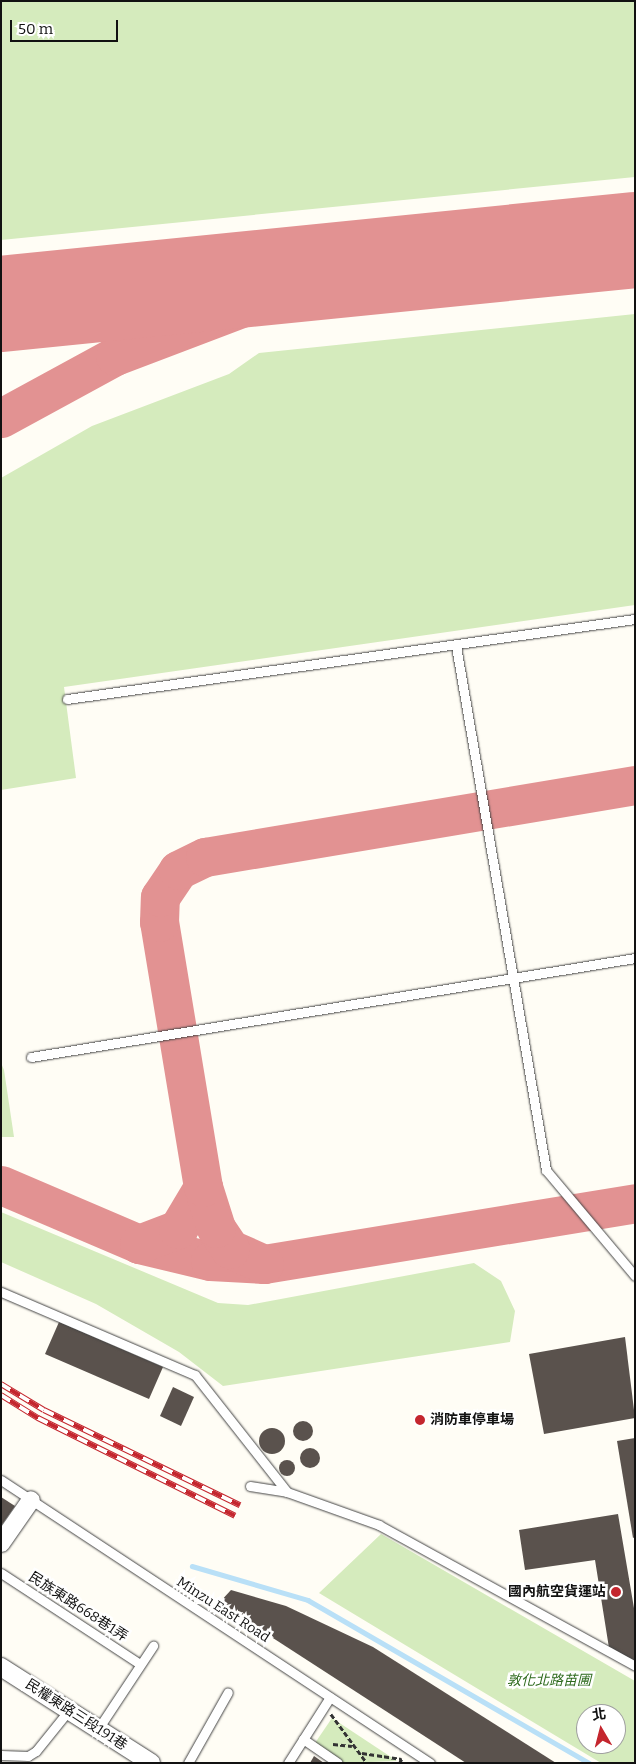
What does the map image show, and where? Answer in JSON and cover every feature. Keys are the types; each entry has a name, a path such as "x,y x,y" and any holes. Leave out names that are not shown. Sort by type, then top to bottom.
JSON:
{"street":[{"path":"1,1543 31,1500"},
{"name":"民權東路三段191巷","path":"1,1667 151,1763"}],"lane":[{"path":"67,699 456,646 635,619"},
{"path":"456,646 546,1170 635,1276"},
{"path":"31,1057 635,958"},
{"path":"1,1292 195,1375 287,1492"},
{"name":"Minzu East Road","path":"1,1480 430,1763"},
{"path":"250,1486 287,1492 379,1526 635,1666"},
{"name":"民族東路668巷1弄","path":"1,1573 140,1664"},
{"path":"98,1729 153,1646"},
{"path":"188,1763 228,1692"},
{"path":"288,1763 330,1698"},
{"path":"1,1755 32,1754 69,1710"},
{"path":"303,1739 338,1763"}],"path":[{"path":"329,1711 352,1746 362,1753 402,1759 400,1763"},
{"path":"362,1753 367,1763"}],"green space":[{"path":"1,1 635,1 635,177 1,240"},
{"path":"635,314 635,605 64,687 76,778 1,790 1,478 92,426 229,374 259,353"},
{"path":"1,1063 4,1070 14,1137 1,1137"},
{"path":"1,1212 218,1303 248,1305 474,1263 501,1281 515,1311 510,1342 223,1386 179,1352 96,1304 1,1262"},
{"name":"敦化北路苗圃","path":"381,1534 635,1681 635,1763 601,1763 586,1754 626,1754 626,1704 576,1704 576,1748 319,1593"},
{"path":"332,1718 397,1761 344,1763 315,1743"}],"building":[{"path":"59,1322 163,1367 149,1399 45,1354"},
{"path":"625,1337 635,1418 544,1434 529,1354"},
{"path":"173,1387 194,1397 181,1426 160,1416"},
{"path":"303,1421 310,1424 313,1431 310,1438 303,1441 296,1438 293,1431 296,1424"},
{"path":"272,1428 281,1432 285,1441 281,1450 272,1454 263,1450 259,1441 263,1432"},
{"path":"635,1438 635,1537 633,1538 617,1441"},
{"path":"310,1448 317,1451 320,1458 317,1465 310,1468 303,1465 300,1458 303,1451"},
{"path":"284,1460 290,1460 295,1465 293,1474 284,1476 279,1471 279,1465"},
{"path":"1,1497 15,1506 1,1526"},
{"name":"國內航空貨運站","path":"618,1514 635,1614 635,1661 609,1648 595,1560 525,1570 519,1530"},
{"path":"231,1590 286,1606 373,1647 556,1763 466,1763 219,1603"},
{"path":"314,1756 324,1763 310,1763"}],"waterway":[{"path":"192,1566 308,1600 589,1763"}],"taxiway":[{"path":"1,418 115,356 276,295 448,259 635,244"},
{"path":"264,1264 230,1249 216,1228 203,1187 159,922 160,897 178,870 205,857 635,785"},
{"path":"1,1185 139,1244 210,1261 264,1264 635,1203"},
{"path":"139,1244 178,1229 203,1187"}],"runway":[{"path":"1,304 635,240"}],"railway":[{"path":"1,1384 44,1410 240,1505"},
{"path":"1,1395 38,1418 235,1516"}],"place":[{"name":"消防車停車場","path":"420,1420"},
{"name":"國內航空貨運站","path":"616,1592"}]}
